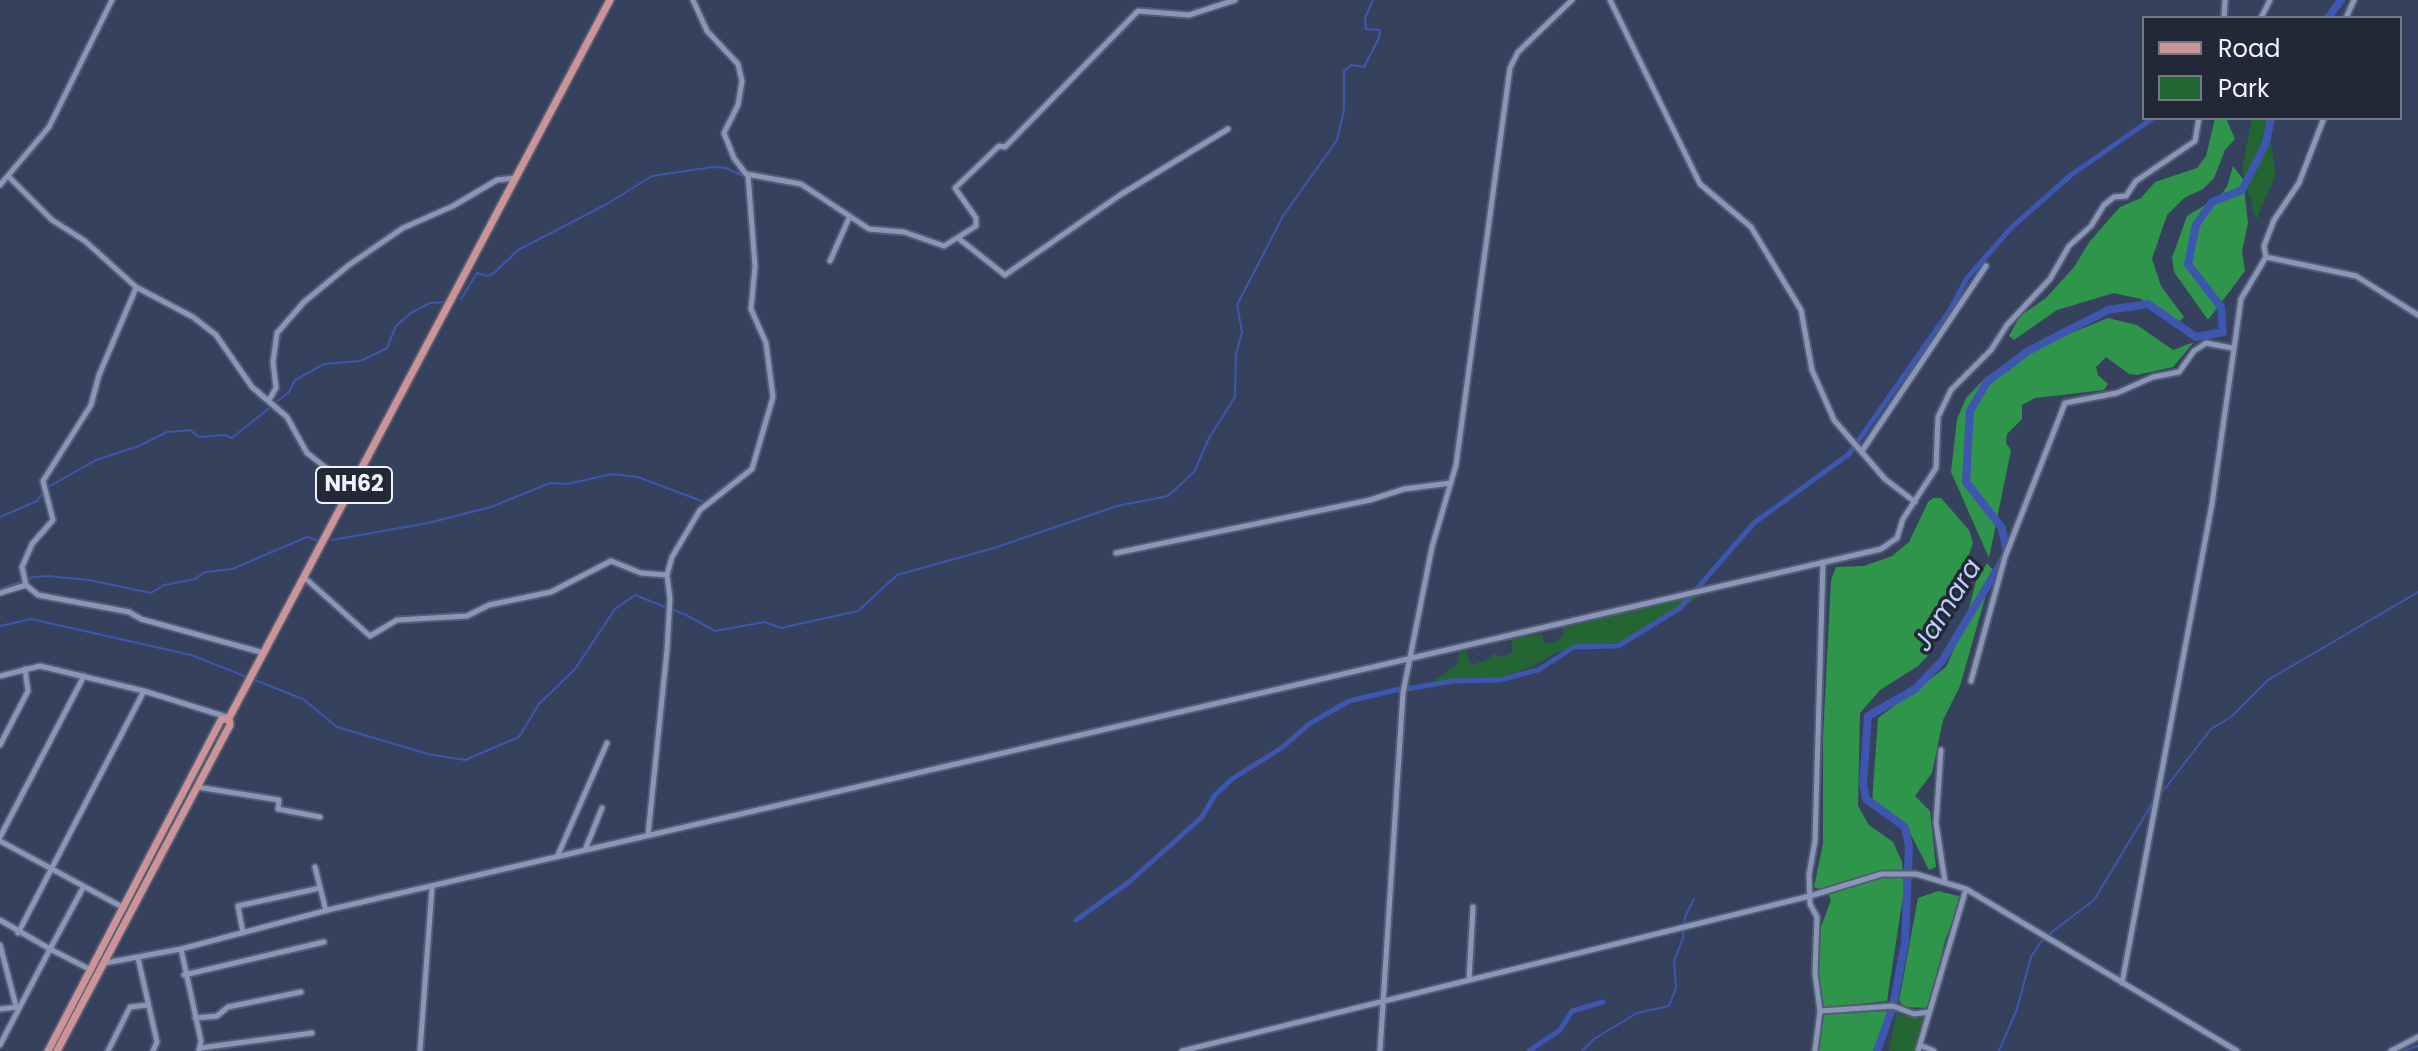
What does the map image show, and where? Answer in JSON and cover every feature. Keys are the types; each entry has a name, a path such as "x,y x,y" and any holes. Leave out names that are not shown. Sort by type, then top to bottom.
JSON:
{"main road":[{"name":"NH62","path":"57,1051 230,725 229,718 610,0"},
{"name":"NH62","path":"48,1051 221,720 229,718"}],"street":[{"path":"0,185 49,127 112,0"},
{"path":"648,835 667,650 670,599 667,575 683,535 700,510 752,469 773,397 766,343 751,309 755,266 748,174 734,158 724,133 738,105 742,81 738,64 707,31 693,0"},
{"path":"748,174 801,184 869,229 904,232 944,246 976,226 976,218 955,188 999,146 1005,147 1138,11 1189,15 1235,0"},
{"path":"1380,1051 1403,693 1432,547 1451,483 1510,68 1518,52 1572,0"},
{"path":"1610,0 1700,184 1751,227 1801,310 1812,370 1838,425 1891,485 1915,502"},
{"path":"105,963 181,949 326,911 648,835 1881,549 1897,538 1936,468 1938,417 1951,390 1991,350 2007,325 2050,279 2069,246 2091,226 2104,205 2114,197 2126,196 2136,181 2195,141 2199,120"},
{"path":"2122,983 2212,504 2241,299 2266,257 2264,246 2274,220 2304,173 2323,120"},
{"path":"958,238 1005,275 1120,195 1228,129"},
{"path":"9,177 33,204 73,236 85,241 136,287 193,317 216,335 252,387 287,417 312,458 352,488"},
{"path":"271,402 276,388 273,362 277,333 304,302 349,265 403,228 453,206 497,180 518,177"},
{"path":"830,261 849,218"},
{"path":"2266,257 2356,276 2418,315"},
{"path":"1862,451 1986,266"},
{"path":"136,287 99,375 91,405 43,481 53,520 35,536 22,567 25,582 38,595 129,612 141,619 265,653"},
{"path":"1971,681 2005,557 2065,403 2117,393 2153,377 2179,372 2194,351 2206,343 2232,348"},
{"path":"1116,553 1370,500 1404,489 1451,483"},
{"path":"305,578 370,636 397,620 467,616 489,605 551,592 611,561 641,573 667,575"},
{"path":"1815,1051 1820,1011 1815,973 1817,917 1810,896 1810,852 1815,841 1823,562"},
{"path":"0,593 25,582"},
{"path":"0,676 40,666 144,691 229,718"},
{"path":"0,745 28,691 25,669"},
{"path":"84,676 0,839 83,888 124,908"},
{"path":"18,933 144,691"},
{"path":"556,858 607,743"},
{"path":"1941,750 1936,823 1945,882"},
{"path":"197,787 279,800 278,809 320,817"},
{"path":"585,851 602,808"},
{"path":"315,867 326,911"},
{"path":"1182,1051 1810,896 1882,874 1899,873 1916,874 1966,889 2237,1051"},
{"path":"0,1045 83,888"},
{"path":"243,933 238,906 320,888"},
{"path":"420,1051 432,888"},
{"path":"1934,1051 1919,1048 1966,889"},
{"path":"1469,980 1473,907"},
{"path":"0,920 18,933 91,970"},
{"path":"184,975 324,942"},
{"path":"0,945 18,1007"},
{"path":"181,949 199,1049 312,1033"},
{"path":"138,958 157,1042 153,1051"},
{"path":"195,1018 217,1016 228,1007 301,992"},
{"path":"108,1051 130,1007 148,1005"},
{"path":"1820,1011 1893,1006 1914,1014 1930,1012"},
{"path":"0,1009 18,1007"},
{"path":"2391,1051 2418,1037"}],"green space":[{"path":"2215,120 2227,120 2235,139 2225,150 2214,178 2203,189 2184,198 2167,215 2152,259 2161,286 2184,317 2179,322 2158,313 2141,299 2114,293 2057,310 2014,340 2009,336 2020,316 2046,298 2120,207 2141,198 2155,182 2197,168 2206,156"},
{"path":"2252,120 2272,120 2269,133 2276,174 2256,220 2242,169"},
{"path":"2233,166 2243,179 2248,223 2242,251 2245,271 2208,320 2174,272 2172,258 2187,216 2220,196 2227,187"},
{"path":"2108,318 2137,325 2173,350 2194,342 2173,367 2129,374 2106,357 2096,367 2098,375 2108,384 2104,390 2035,398 2022,405 2022,419 2007,434 2006,443 2011,450 1989,558 1951,472 1957,419 1966,398 1986,377 2039,346"},
{"path":"1941,498 1969,530 1973,543 1961,578 1941,612 1933,650 1918,666 1880,690 1860,713 1858,806 1869,825 1893,842 1902,862 1904,890 1887,1001 1824,1008 1818,974 1821,927 1831,900 1827,892 1814,887 1823,843 1823,737 1831,580 1836,567 1864,566 1892,556 1909,542 1928,502"},
{"path":"1987,563 1993,570 1960,686 1943,720 1932,773 1915,796 1930,811 1936,867 1929,870 1909,831 1872,803 1878,718 1946,667 1965,624 1976,581"},
{"path":"1701,595 1669,617 1621,642 1560,651 1529,668 1498,678 1432,682 1458,664 1459,652 1465,652 1472,665 1487,660 1493,654 1502,657 1513,652 1511,639 1542,634 1544,644 1557,641 1563,635 1563,626"},
{"path":"1938,891 1959,896 1956,916 1946,937 1928,1008 1904,1007 1899,1001 1918,898"},
{"path":"1889,1011 1881,1051 1819,1051 1824,1014"},
{"path":"1896,1014 1925,1019 1915,1051 1889,1051"}],"waterway":[{"path":"0,626 31,619 191,655 303,699 337,727 428,754 465,760 519,737 539,704 575,669 615,609 635,595 686,615 715,631 764,622 781,628 858,611 897,575 994,548 1117,506 1168,496 1194,472 1209,438 1235,397 1236,354 1242,332 1237,305 1283,216 1337,140 1344,110 1344,71 1351,65 1364,67 1379,38 1380,30 1366,29 1365,18 1373,0"},
{"name":"Jamara","path":"2329,16 2341,0"},
{"path":"1406,689 1453,681 1499,680 1538,670 1574,647 1618,646 1680,608 1754,523 1849,454 1950,310 1967,278 2012,227 2071,175 2150,120"},
{"name":"Jamara","path":"1877,1051 1893,1006 1905,942 1909,846 1905,827 1866,799 1863,784 1868,716 1915,689 1942,661 2007,553 2002,528 1966,482 1970,411 1987,382 2028,351 2108,310 2148,304 2196,337 2223,332 2221,307 2188,264 2196,225 2212,202 2242,190 2266,143 2271,120"},
{"path":"461,299 477,273 487,276 494,273 518,250 607,204 652,176 713,167 726,168 741,175"},
{"path":"48,487 96,460 139,446 167,432 190,430 199,437 225,435 232,438 289,392 295,380 324,364 360,361 387,348 396,326 411,313 430,303 445,302 451,295"},
{"path":"332,540 428,523 491,507 550,483 567,484 612,474 638,477 704,502 751,465"},
{"path":"0,517 37,501 44,491"},
{"path":"0,589 34,577 47,576 89,580 151,593 164,585 195,579 205,572 232,569 307,537 316,540"},
{"path":"2160,795 2211,729 2231,717 2268,680 2418,592"},
{"path":"1076,920 1129,882 1202,817 1214,796 1232,779 1283,747 1309,724 1349,701 1400,689"},
{"path":"2048,935 2094,900 2153,802"},
{"path":"1582,1051 1594,1039 1637,1013 1669,1006 1676,988 1674,961 1683,938 1685,917 1694,899"},
{"path":"1999,1051 2017,1009 2031,957 2043,939"},
{"path":"1529,1051 1560,1030 1572,1011 1603,1002"},
{"path":"2403,1051 2418,1046"}]}
